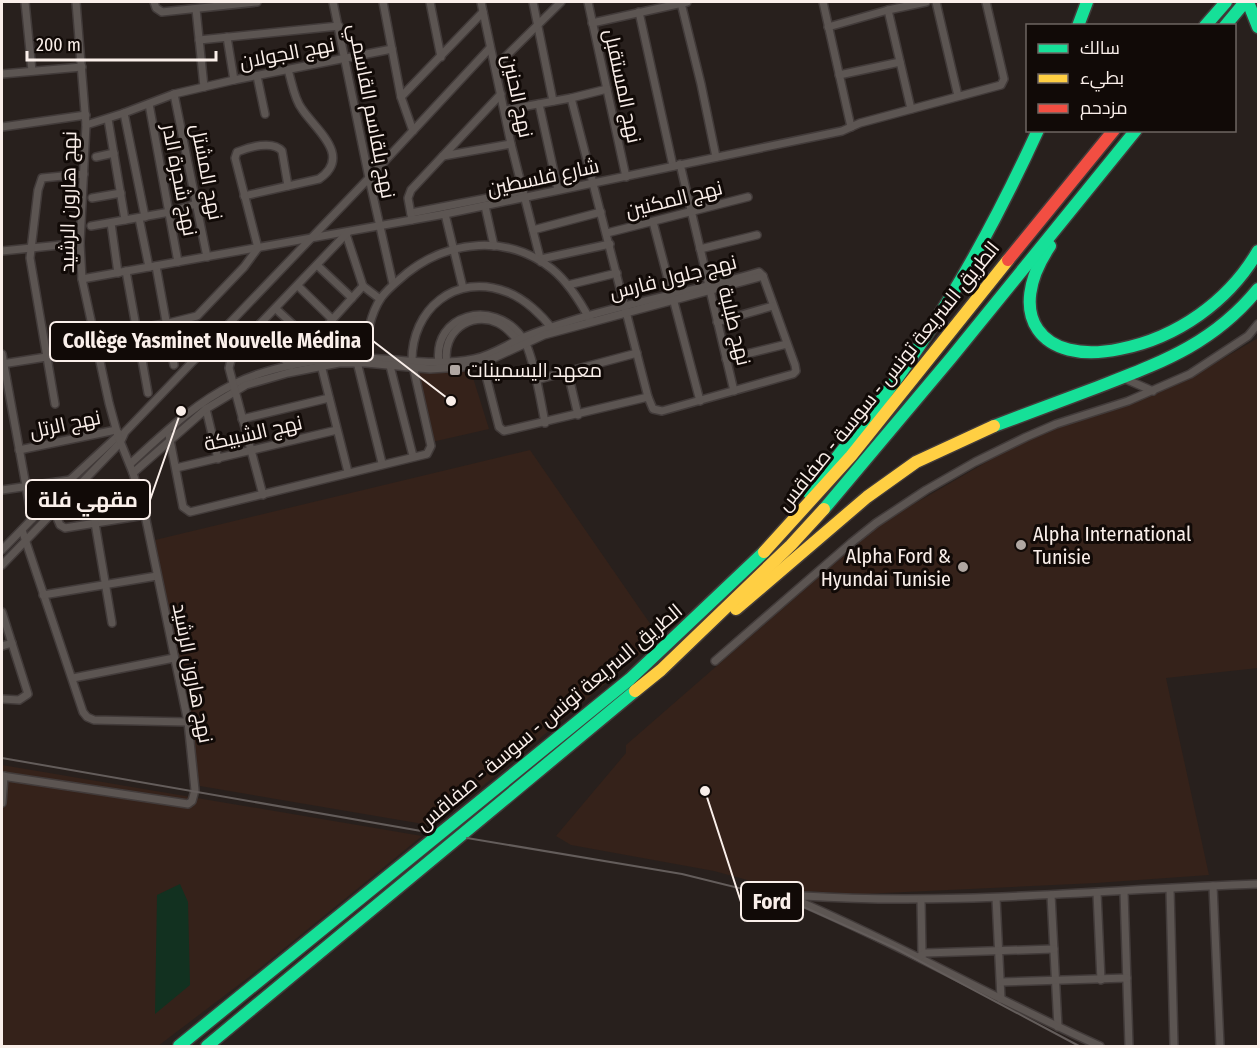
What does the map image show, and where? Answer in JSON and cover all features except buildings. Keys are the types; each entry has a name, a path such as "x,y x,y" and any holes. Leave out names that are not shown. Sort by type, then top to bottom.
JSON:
{"highway":[{"path":"1079,24 1087,2"},
{"path":"1207,24 1226,2"},
{"path":"1227,24 1246,2 1257,24"},
{"path":"777,539 930,331 1000,209 1037,132"},
{"name":"الطريق السريعة تونس - سوسة - صفاقس","path":"179,1047 669,645 777,539 829,482 1112,132"},
{"name":"الطريق السريعة تونس - سوسة - صفاقس","path":"207,1047 661,670 791,545 951,358 1134,132"},
{"path":"1082,195 1037,265 1029,288 1028,303 1035,328 1051,343 1062,349 1086,353 1116,350 1138,344 1179,327 1211,307 1223,296 1246,270 1258,251"},
{"path":"394,890 432,862 673,665 845,515 897,475 916,462 985,430 1165,361 1205,338 1239,310 1258,289"}],"street":[{"path":"26,2 33,71"},
{"name":"نهج هارون الرشيد","path":"3,776 188,804 192,801 196,785 188,722 145,515 130,464 118,436 82,279 80,243 86,115 76,2"},
{"path":"155,5 162,12 229,3 258,2"},
{"name":"نهج بلقاسم القاسمي","path":"333,2 393,284"},
{"path":"383,2 401,97 413,131"},
{"path":"430,2 441,57"},
{"name":"نهج الحنين","path":"481,2 511,144 541,260"},
{"path":"533,2 553,101"},
{"path":"496,66 561,2"},
{"name":"نهج المستقبل","path":"588,2 626,177"},
{"path":"592,22 684,2 716,158"},
{"path":"823,2 851,127"},
{"path":"828,27 926,2"},
{"path":"936,2 958,96"},
{"name":"شارع فلسطين","path":"82,279 347,233 412,216 445,214 485,206 524,194 558,190 716,158 842,131 1004,83 986,2"},
{"path":"196,9 204,87"},
{"path":"888,10 911,109"},
{"path":"401,97 483,12"},
{"name":"نهج طبلبة","path":"639,12 676,165 692,213 734,391"},
{"path":"199,40 339,26"},
{"path":"227,37 234,80"},
{"path":"2,550 70,480 125,432 369,178 490,48"},
{"name":"نهج الجولان","path":"86,125 124,114 174,94 392,49"},
{"path":"839,75 900,62"},
{"path":"2,74 82,67"},
{"path":"244,196 319,179 326,175 331,165 332,152 328,140 298,103 288,70"},
{"path":"257,76 265,114"},
{"path":"505,110 607,89"},
{"name":"نهج المشتل","path":"174,94 207,257"},
{"path":"501,94 411,190 408,198 412,216 524,194"},
{"path":"572,98 648,397 653,409 662,411 793,374 796,371 773,306 717,322"},
{"name":"نهج شجرة الدر","path":"149,104 178,262"},
{"path":"539,104 558,190"},
{"path":"124,114 142,217 174,365"},
{"path":"2,127 86,115"},
{"path":"108,118 125,220"},
{"path":"94,335 188,320 204,311 251,259 258,248 235,158 239,151 273,144 280,147 288,186"},
{"path":"443,156 511,144"},
{"path":"96,157 114,153"},
{"path":"55,404 31,267 31,248 40,181 46,177 84,174"},
{"path":"92,198 121,193"},
{"name":"نهج المكنين","path":"607,233 748,197"},
{"path":"92,225 170,212 196,204"},
{"path":"485,206 494,246"},
{"path":"533,230 602,212"},
{"path":"445,214 463,288"},
{"path":"653,222 700,400"},
{"path":"111,223 136,329 148,393"},
{"path":"263,495 234,387 230,360 233,352 318,266 347,233"},
{"path":"347,233 363,286 380,299"},
{"path":"700,249 757,235"},
{"path":"2,252 80,243"},
{"path":"541,260 610,244"},
{"path":"366,360 369,329 380,299 393,284 414,267 453,248 494,246 518,251 541,260 568,285 590,319"},
{"path":"318,266 352,298"},
{"path":"568,285 617,273"},
{"name":"نهج جلول فارس","path":"130,464 197,408 234,387 290,365 366,360 443,369 482,360 552,330 708,288 763,276 773,306"},
{"path":"298,286 332,319"},
{"path":"254,330 290,365 363,286"},
{"path":"168,430 183,507 189,512 382,463 427,454 431,446 412,365 413,339 424,316 435,304 447,294 463,288 478,287 509,293 535,311 552,330"},
{"path":"276,309 312,342 320,363 348,472"},
{"path":"443,363 439,350 445,334 451,328 467,317 477,314 498,317 511,325 523,343 536,380 545,423"},
{"path":"1248,336 1258,324"},
{"path":"715,661 851,543 876,523 926,490 975,462 1036,433 1190,374 1248,336 1258,333"},
{"path":"726,359 787,344"},
{"path":"3,364 97,349"},
{"path":"536,380 637,353"},
{"path":"2,354 32,519"},
{"name":"نهج جلول فارس","path":"133,473 170,439 234,387 320,363 366,360 390,366 482,360"},
{"path":"482,360 499,427 504,431 648,397"},
{"path":"357,362 382,463"},
{"path":"390,366 413,456"},
{"path":"567,373 578,415"},
{"path":"1123,378 1153,390"},
{"path":"242,419 329,398"},
{"path":"206,409 219,459"},
{"name":"نهج الشبيكة","path":"176,468 337,430"},
{"path":"2,565 118,436"},
{"name":"نهج الرتل","path":"20,450 118,436"},
{"path":"2,490 70,480"},
{"path":"50,501 60,525 65,528 145,515"},
{"path":"95,523 112,623"},
{"path":"21,530 83,712 90,719 188,722"},
{"path":"43,595 157,576"},
{"path":"2,612 28,690 27,697 20,700 2,699"},
{"path":"2,646 12,643"},
{"path":"73,678 174,658"},
{"path":"2,803 3,776"},
{"path":"1100,1047 1001,999 921,955 796,900 804,896 864,900 996,898 1258,884"},
{"path":"1213,886 1220,1047"},
{"path":"1170,889 1174,1047"},
{"path":"1124,892 1129,1047"},
{"path":"1096,893 1101,980"},
{"path":"1051,895 1058,1027"},
{"path":"996,898 1001,999"},
{"path":"921,900 921,955"},
{"path":"921,955 1054,949"},
{"path":"1001,982 1127,978"}],"shaded area":[{"path":"1258,338 1258,668 1166,678 1209,875 863,894 784,890 714,871 571,845 556,836 626,753 626,745 881,523 1009,449 1056,427 1190,378"},
{"path":"470,368 489,429 432,442 413,373 450,373"},
{"path":"530,450 660,638 435,826 200,786 155,540"},
{"path":"2,765 422,836 249,977 158,1046 2,1046"}],"green space":[{"path":"180,884 188,902 190,985 155,1014 157,895"}],"railway":[{"path":"2,758 427,832"},
{"path":"467,838 682,874 767,895 806,908 895,948 1079,1046"}],"traffic: fast":[{"path":"1079,24 1087,2"},
{"path":"1207,24 1226,2"},
{"path":"1227,24 1245,2"},
{"path":"1248,2 1258,27"},
{"path":"809,493 886,393 944,307 987,233 1037,132"},
{"path":"824,509 951,358 1134,132"},
{"path":"1050,246 1037,271 1030,293 1031,313 1038,329 1051,342 1069,350 1092,352 1141,344 1162,336 1200,315 1232,286 1258,251"},
{"path":"994,426 1165,360 1204,338 1223,324 1258,289"},
{"path":"179,1046 630,679 764,552"},
{"path":"207,1046 635,691"}],"traffic: slow":[{"path":"764,552 851,456 1008,260"},
{"path":"736,609 867,497 916,462 994,426"},
{"path":"635,691 661,670 791,545 824,509"}],"traffic: jam":[{"path":"1008,260 1112,132"}],"place":[{"name":"معهد اليسمينات","path":"455,370"},
{"name":"Collège Yasminet Nouvelle Médina","path":"451,401"},
{"name":"مقهي فلة","path":"181,411"},
{"name":"Alpha International Tunisie","path":"1021,545"},
{"name":"Alpha Ford & Hyundai Tunisie","path":"963,567"},
{"name":"Ford","path":"705,791"}]}
